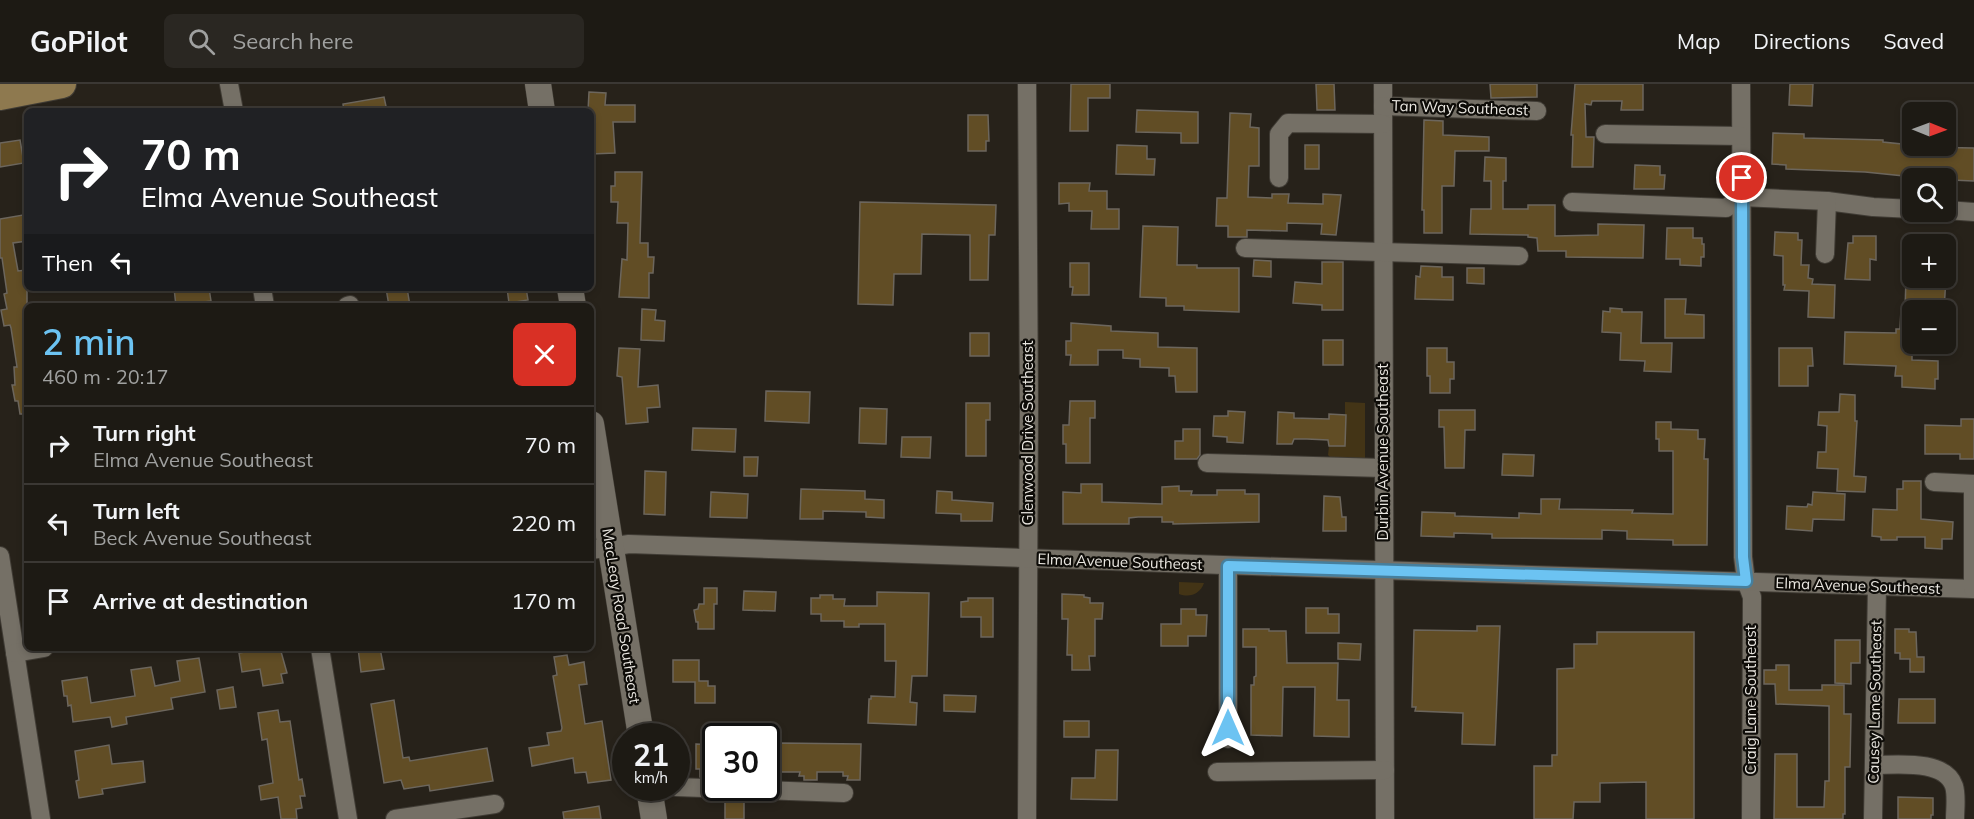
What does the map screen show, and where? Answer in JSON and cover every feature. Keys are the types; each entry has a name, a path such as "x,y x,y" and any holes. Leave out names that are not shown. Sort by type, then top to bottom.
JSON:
{"main road":[{"path":"0,96 62,84"}],"street":[{"path":"230,84 234,108"},
{"path":"538,84 542,108"},
{"name":"Glenwood Drive Southeast","path":"1027,84 1027,819"},
{"name":"Durbin Avenue Southeast","path":"1383,84 1385,819"},
{"name":"Craig Lane Southeast","path":"1741,84 1743,557 1746,581 1752,597 1751,819"},
{"name":"Tan Way Southeast","path":"1279,178 1279,134 1288,123 1383,115 1537,111"},
{"path":"1605,134 1741,136"},
{"path":"1572,202 1726,208 1742,198 1827,201 1873,207 1902,208"},
{"path":"1825,254 1827,201"},
{"path":"1956,211 1974,212"},
{"path":"1245,248 1519,256"},
{"name":"MacLeay Road Southeast","path":"594,461 601,548 638,723"},
{"path":"1207,463 1383,468"},
{"path":"1934,482 1973,484 1973,589"},
{"name":"Elma Avenue Southeast","path":"601,548 629,544 1228,566 1973,589"},
{"path":"0,556 41,819"},
{"path":"1228,566 1228,739"},
{"name":"Causey Lane Southeast","path":"1873,819 1877,586"},
{"path":"15,653 27,651"},
{"path":"320,651 348,819"},
{"path":"1874,765 1921,766 1936,768 1944,772 1951,779 1955,788 1955,819"},
{"path":"1217,772 1385,770"},
{"path":"690,788 844,793"},
{"path":"651,801 654,819"},
{"path":"395,819 495,804"}],"shaded area":[{"path":"1345,402 1365,403 1365,459 1331,458 1328,455 1329,446 1345,446"},
{"path":"1179,582 1204,583 1197,592 1187,596 1179,594"}],"building":[{"path":"1071,84 1110,84 1110,98 1088,98 1088,131 1070,131"},
{"path":"1316,84 1334,84 1335,110 1317,110"},
{"path":"1490,84 1537,84 1537,97 1491,98"},
{"path":"1575,84 1643,84 1643,110 1621,110 1622,101 1592,101 1591,105 1585,104 1586,137 1594,137 1593,167 1572,167 1573,135 1571,135"},
{"path":"1790,84 1813,84 1812,106 1789,105"},
{"path":"589,92 606,93 605,105 635,105 635,122 613,122 615,153 594,154 594,108 588,108"},
{"path":"384,97 386,108 344,108 343,104"},
{"path":"1137,110 1198,112 1198,143 1181,143 1181,133 1136,132"},
{"path":"1230,113 1251,114 1250,127 1259,128 1259,166 1249,166 1248,197 1272,198 1272,194 1289,194 1288,203 1323,204 1323,194 1341,195 1336,235 1321,234 1322,224 1287,223 1287,231 1247,230 1247,237 1228,237 1228,226 1216,226 1217,198 1227,198"},
{"path":"968,115 988,115 989,141 986,141 986,151 968,151"},
{"path":"1424,120 1443,121 1443,135 1489,137 1489,151 1455,151 1454,186 1442,186 1442,233 1424,233 1424,210 1422,210"},
{"path":"1773,133 1804,134 1804,138 1883,140 1883,142 1902,144 1902,156 1956,156 1956,148 1974,148 1974,181 1956,180 1956,168 1902,168 1902,176 1786,169 1786,165 1772,164"},
{"path":"20,140 24,163 0,167 0,143"},
{"path":"1117,145 1147,146 1147,159 1155,159 1154,175 1116,174"},
{"path":"1305,145 1319,145 1319,169 1305,169"},
{"path":"1485,157 1506,158 1503,209 1528,209 1528,205 1555,205 1555,236 1598,235 1598,224 1644,225 1643,258 1566,257 1566,251 1538,251 1537,238 1528,237 1528,235 1470,234 1471,209 1491,209 1491,181 1484,181"},
{"path":"1635,165 1660,166 1660,175 1665,175 1664,189 1634,189"},
{"path":"615,172 642,172 640,243 648,243 648,257 654,257 653,273 649,273 649,298 619,297 622,259 627,260 628,223 617,223 618,202 611,202 611,186 615,186"},
{"path":"1059,183 1090,183 1089,191 1107,191 1107,209 1119,209 1119,229 1091,229 1092,211 1069,211 1069,203 1059,204"},
{"path":"860,202 996,205 995,235 989,235 988,280 970,280 970,235 922,234 921,274 894,274 893,305 858,304"},
{"path":"23,215 24,222 24,241 13,243 18,271 24,270 24,291 27,291 27,303 24,303 24,414 20,414 18,401 15,401 12,385 15,385 14,367 17,367 11,328 10,325 4,326 1,310 7,309 4,294 7,293 2,258 0,258 0,219"},
{"path":"1143,226 1178,227 1177,265 1197,265 1197,268 1239,268 1239,312 1184,310 1184,306 1166,306 1166,298 1140,297"},
{"path":"1667,228 1693,228 1693,238 1702,238 1704,257 1701,257 1701,266 1680,265 1680,259 1666,259"},
{"path":"1775,232 1798,233 1798,240 1802,240 1801,265 1809,265 1808,278 1813,279 1812,284 1835,285 1834,318 1808,317 1809,291 1784,290 1783,256 1774,255"},
{"path":"1853,236 1876,236 1876,260 1870,259 1870,280 1845,279 1848,243 1853,243"},
{"path":"1254,260 1271,261 1271,277 1253,276"},
{"path":"1322,262 1343,262 1343,310 1322,310 1322,305 1293,303 1295,282 1322,284"},
{"path":"1070,263 1089,263 1089,295 1072,295"},
{"path":"1421,266 1442,267 1442,277 1453,277 1453,300 1415,299 1416,276 1420,277"},
{"path":"1467,268 1484,268 1484,284 1467,283"},
{"path":"1906,288 1945,288 1945,300 1905,300"},
{"path":"174,291 209,291 211,301 176,303"},
{"path":"386,291 408,291 410,303 388,303"},
{"path":"507,291 526,291 528,300 509,303"},
{"path":"1665,299 1686,299 1685,314 1704,315 1704,338 1665,338"},
{"path":"1610,308 1622,309 1622,312 1642,312 1641,343 1672,343 1671,372 1644,371 1645,361 1620,360 1621,333 1602,332 1603,311 1610,312"},
{"path":"642,309 656,310 655,320 665,321 664,341 641,340"},
{"path":"1901,309 1902,354 1912,354 1912,360 1938,361 1938,379 1935,379 1935,389 1902,387 1902,376 1895,376 1896,366 1844,364 1845,332 1896,333 1896,329 1900,329"},
{"path":"1071,323 1111,326 1111,331 1158,333 1158,347 1197,348 1197,392 1176,392 1175,376 1169,376 1169,368 1140,367 1140,359 1123,358 1123,350 1098,350 1098,365 1070,365 1071,355 1066,355 1066,341 1071,341"},
{"path":"970,333 989,333 989,356 970,356"},
{"path":"1323,340 1343,340 1343,365 1323,365"},
{"path":"619,348 640,349 638,387 658,385 660,407 647,408 648,422 626,424 622,377 617,376"},
{"path":"1427,348 1447,348 1447,362 1454,362 1454,379 1450,379 1450,393 1430,393 1430,376 1427,376"},
{"path":"1779,348 1812,348 1813,366 1808,366 1808,386 1779,386"},
{"path":"766,391 810,392 809,423 765,421"},
{"path":"1840,394 1855,395 1855,421 1857,421 1854,476 1866,477 1865,492 1837,491 1838,469 1817,468 1818,452 1826,452 1827,426 1818,425 1819,412 1839,412"},
{"path":"1070,401 1095,401 1095,418 1090,418 1090,463 1066,463 1063,425 1069,425"},
{"path":"966,403 990,403 990,420 986,420 986,456 966,456"},
{"path":"860,408 887,409 886,444 859,443"},
{"path":"1439,410 1475,410 1475,430 1465,430 1464,468 1445,468 1444,427 1439,427"},
{"path":"1228,411 1245,412 1243,443 1227,442 1227,437 1213,436 1214,416 1228,416"},
{"path":"1278,412 1294,413 1294,418 1329,419 1329,414 1346,415 1345,446 1329,446 1328,440 1307,439 1294,439 1292,444 1277,444"},
{"path":"1961,419 1974,419 1974,459 1960,459 1960,454 1925,454 1925,425 1961,426"},
{"path":"1656,422 1671,422 1671,429 1698,430 1698,439 1705,439 1704,459 1708,459 1707,545 1673,545 1673,540 1627,539 1627,531 1602,530 1602,539 1492,538 1492,534 1454,533 1454,537 1421,536 1422,512 1455,513 1455,516 1519,518 1519,513 1541,514 1541,499 1560,499 1559,509 1633,510 1632,513 1673,514 1673,451 1659,451"},
{"path":"693,428 736,429 735,452 692,450"},
{"path":"1183,429 1200,429 1200,455 1197,459 1175,459 1175,441 1183,441"},
{"path":"902,437 931,437 930,458 901,457"},
{"path":"1503,454 1534,455 1533,476 1502,475"},
{"path":"744,457 758,457 757,476 744,476"},
{"path":"645,471 666,472 665,515 644,514"},
{"path":"1903,481 1921,481 1921,519 1953,522 1952,539 1942,539 1942,549 1925,548 1925,537 1897,537 1897,540 1881,540 1881,537 1872,536 1873,509 1897,510 1897,489 1903,489"},
{"path":"1081,484 1102,484 1102,502 1162,504 1162,487 1179,486 1179,491 1192,491 1191,495 1217,495 1217,490 1245,490 1245,494 1259,494 1259,522 1173,524 1173,522 1162,522 1162,517 1138,517 1129,518 1129,524 1063,524 1063,492 1081,493"},
{"path":"801,489 865,491 865,499 884,500 884,518 866,517 866,512 823,511 823,519 800,519"},
{"path":"937,491 952,492 952,500 993,503 992,521 961,521 961,514 936,513"},
{"path":"711,492 748,494 747,518 710,517"},
{"path":"1813,492 1845,494 1844,520 1813,519 1812,531 1786,529 1787,506 1812,505"},
{"path":"1324,496 1340,497 1342,517 1346,517 1346,531 1323,531"},
{"path":"704,588 717,588 717,604 714,604 714,629 698,629 698,622 696,622 694,610 698,609 699,604 704,604"},
{"path":"744,591 776,592 775,611 743,610"},
{"path":"877,592 929,593 927,676 912,676 910,702 917,703 916,725 868,723 871,696 895,697 896,661 885,661 885,624 859,624 859,627 844,627 844,621 821,621 821,614 811,614 811,598 820,598 820,595 833,595 833,599 845,599 844,606 877,606"},
{"path":"1062,594 1084,595 1090,598 1090,603 1103,603 1102,619 1095,619 1095,656 1089,656 1090,670 1072,670 1072,655 1067,655 1068,619 1062,619"},
{"path":"968,598 993,598 993,637 981,637 981,617 961,617 961,602 968,601"},
{"path":"1306,608 1328,608 1328,614 1339,614 1339,633 1306,633"},
{"path":"1181,609 1196,609 1196,615 1207,615 1206,636 1188,636 1188,646 1161,646 1161,624 1181,624"},
{"path":"1477,626 1500,626 1495,745 1462,744 1463,713 1415,711 1416,707 1412,707 1414,630 1477,631"},
{"path":"1243,629 1286,631 1287,663 1338,663 1337,700 1349,700 1349,737 1314,736 1315,687 1283,687 1282,736 1251,735 1251,685 1254,685 1256,676 1256,647 1243,647"},
{"path":"1895,629 1909,629 1909,632 1916,632 1917,657 1924,657 1924,672 1910,672 1910,659 1900,659 1900,653 1895,653"},
{"path":"1597,632 1694,632 1694,819 1646,819 1646,782 1600,783 1600,802 1574,802 1573,819 1534,819 1534,766 1552,766 1552,755 1557,755 1557,669 1574,668 1574,644 1597,644"},
{"path":"1835,640 1860,640 1860,663 1851,663 1851,684 1835,683"},
{"path":"1338,643 1361,644 1360,660 1338,659"},
{"path":"281,651 287,673 281,674 283,683 263,686 260,669 242,672 239,653"},
{"path":"358,651 381,651 384,669 361,672"},
{"path":"567,655 569,665 584,662 587,684 579,685 585,724 602,721 611,780 588,783 586,772 575,773 573,758 532,766 529,748 549,745 547,733 561,731 562,728 553,676 557,675 554,657"},
{"path":"199,658 205,692 171,698 173,709 126,717 127,724 112,727 110,717 73,722 71,705 68,706 67,696 64,696 62,681 87,677 91,703 135,696 131,670 151,667 155,686 180,681 177,661"},
{"path":"673,660 699,660 699,681 708,681 708,686 715,686 715,703 695,703 695,682 673,682"},
{"path":"1776,665 1789,665 1789,690 1822,690 1822,685 1844,685 1844,714 1851,714 1850,767 1845,767 1845,814 1843,814 1843,819 1774,819 1775,754 1797,754 1797,807 1824,807 1825,781 1829,781 1829,706 1776,704 1775,684 1764,684 1764,670 1776,670"},
{"path":"233,687 236,707 220,709 217,690"},
{"path":"944,695 976,696 975,712 944,711"},
{"path":"1899,699 1935,699 1935,723 1898,723"},
{"path":"394,700 403,758 409,757 410,761 487,748 493,781 430,791 429,785 404,789 401,780 384,783 371,704"},
{"path":"278,710 280,722 290,721 299,780 302,779 305,796 300,796 302,808 296,809 297,819 281,819 278,797 261,800 259,786 273,783 267,739 262,740 258,713"},
{"path":"1064,721 1089,721 1089,737 1064,737"},
{"path":"780,743 861,744 860,780 847,780 848,776 843,776 843,772 817,772 817,780 804,780 804,776 799,776 800,772 780,772"},
{"path":"696,744 702,744 702,777 700,777 700,769 696,769"},
{"path":"109,745 112,764 143,761 145,782 102,789 103,794 79,798 75,751"},
{"path":"1096,750 1118,750 1117,800 1071,799 1072,778 1095,778"},
{"path":"1898,797 1933,798 1931,819 1898,819"},
{"path":"725,801 744,802 744,819 725,819"},
{"path":"599,806 601,819 564,819 563,812"}],"route":[{"path":"1228,728 1228,566 1746,581 1743,557 1742,178"}]}
